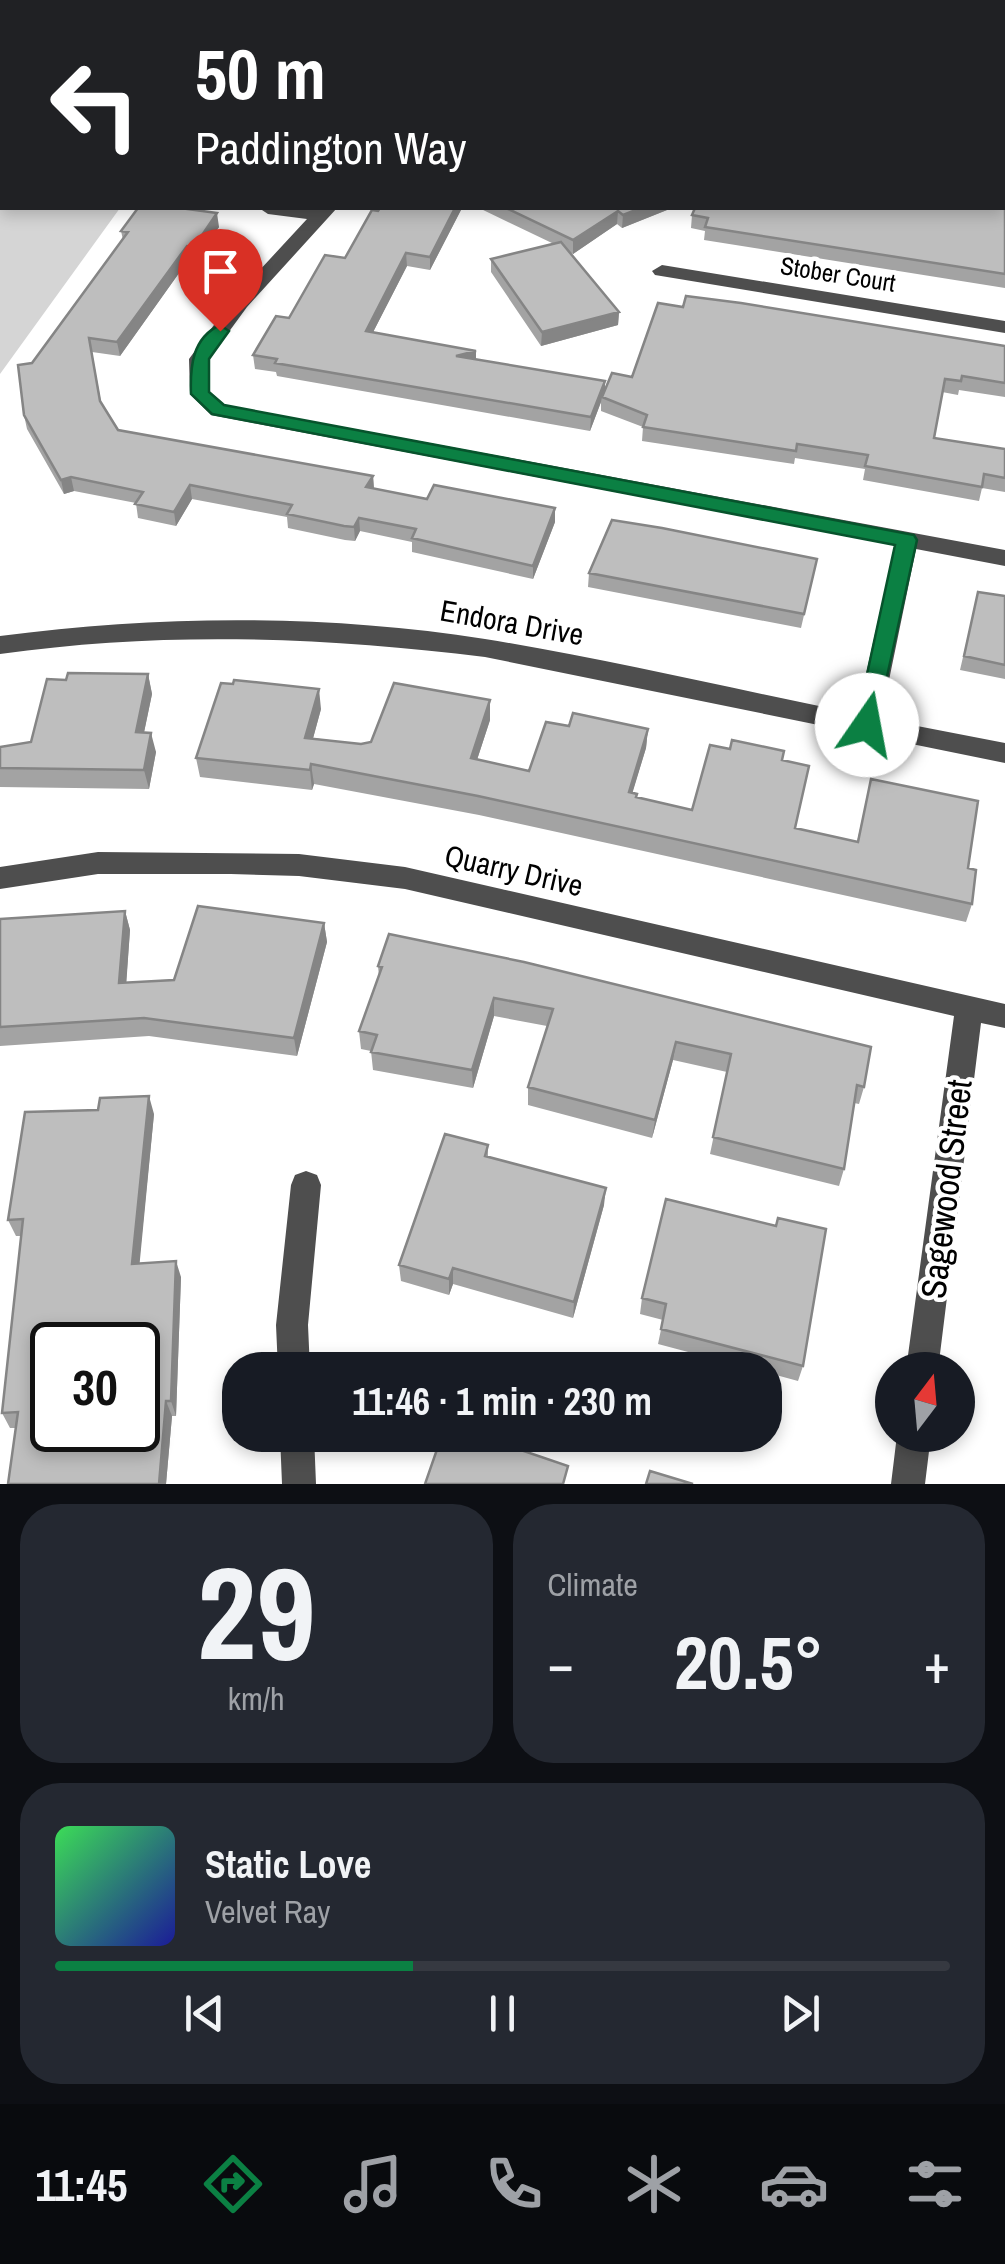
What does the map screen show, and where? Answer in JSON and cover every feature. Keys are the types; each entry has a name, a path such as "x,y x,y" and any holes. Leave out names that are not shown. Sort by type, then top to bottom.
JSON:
{"street":[{"path":"296,210 324,212"},
{"path":"324,212 240,303 200,358 200,394 218,410 1005,558"},
{"name":"Stober Court","path":"662,271 1005,327"},
{"path":"867,725 907,540"},
{"name":"Endora Drive","path":"0,645 136,630 239,629 399,636 485,648 1005,753"},
{"name":"Quarry Drive","path":"0,878 98,863 299,865 405,878 1005,1016"},
{"name":"Sagewood Street","path":"924,1352 969,1008"},
{"path":"293,1352 292,1325 306,1185"},
{"path":"298,1452 299,1484"},
{"path":"908,1484 912,1452"}],"shaded area":[{"path":"0,210 119,210 0,374"}],"building":[{"path":"137,210 217,213 194,247 187,246 117,342 89,338 100,401 118,430 373,476 366,487 427,499 434,485 555,508 533,566 412,538 416,529 359,518 354,527 344,526 287,514 292,505 190,485 174,512 135,504 143,492 71,477 61,480 24,415 18,365 32,363 128,232 121,231"},
{"path":"372,210 454,210 430,257 406,253 366,331 476,351 456,356 605,381 591,417 275,363 277,359 253,355 276,316 289,318 325,255 345,258"},
{"path":"510,210 636,210 623,215 618,211 573,240"},
{"path":"694,210 1005,210 1005,274 705,227 708,218 692,215"},
{"path":"561,242 619,312 542,332 491,259"},
{"path":"686,296 1005,346 1005,383 962,376 961,381 945,379 934,438 1005,449 1005,478 984,474 982,487 865,466 868,455 797,444 796,451 643,427 647,415 602,397 612,373 632,377 658,303 683,307"},
{"path":"612,520 817,559 804,614 589,573"},
{"path":"978,592 1005,596 1005,665 964,656"},
{"path":"68,673 148,674 136,732 151,733 144,770 0,768 0,747 31,742 47,679 66,680"},
{"path":"234,680 319,689 305,738 361,744 371,742 394,683 490,700 471,758 529,771 546,722 569,726 573,713 648,729 629,792 692,810 710,745 730,749 732,740 784,751 782,760 809,766 795,828 858,842 871,779 978,801 968,868 976,870 972,904 478,796 311,764 310,770 196,758 221,683 233,684"},
{"path":"198,906 324,923 294,1038 144,1018 0,1027 0,919 125,911 119,983 174,980"},
{"path":"389,934 524,962 871,1047 864,1087 857,1085 844,1169 713,1137 731,1054 676,1042 655,1120 528,1087 553,1009 494,998 472,1070 371,1052 377,1035 359,1031 382,967 378,966"},
{"path":"149,1096 132,1264 176,1261 171,1401 166,1401 159,1484 8,1484 18,1412 2,1413 23,1219 8,1220 25,1112 98,1110 100,1098"},
{"path":"445,1134 488,1145 485,1156 606,1188 574,1302 453,1268 449,1279 399,1265"},
{"path":"666,1199 776,1226 778,1218 826,1229 803,1366 782,1361 782,1352 749,1352 661,1329 666,1304 642,1298"},
{"path":"436,1452 527,1452 568,1466 563,1484 425,1484"},
{"path":"650,1471 693,1484 646,1484"}],"route":[{"path":"220,331 200,358 200,394 218,410 907,540 867,725"}]}
